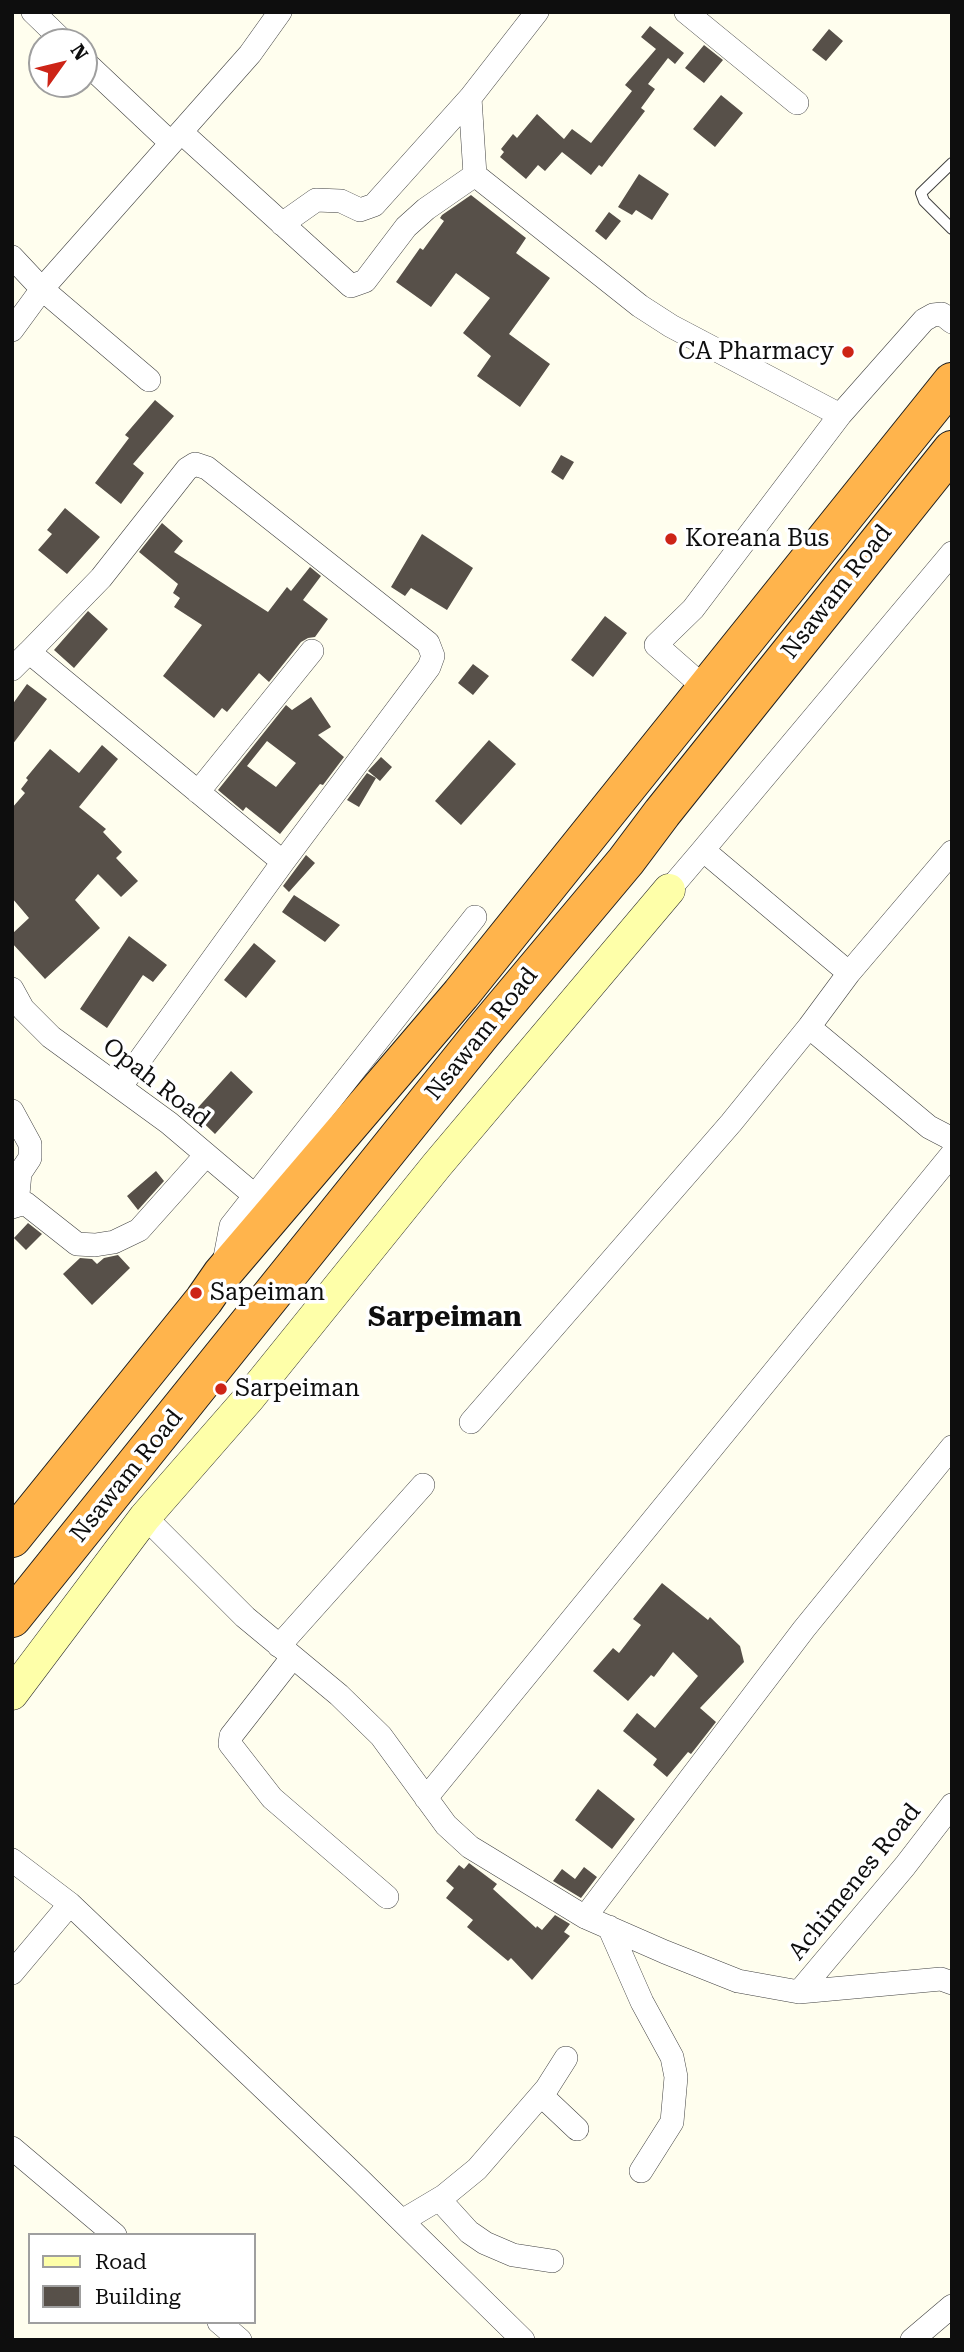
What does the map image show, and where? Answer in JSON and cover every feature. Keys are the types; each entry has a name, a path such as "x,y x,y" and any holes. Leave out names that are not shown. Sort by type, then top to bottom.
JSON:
{"highway":[{"name":"Nsawam Road","path":"12,1538 204,1300 265,1205 439,1020 952,382"},
{"name":"Nsawam Road","path":"12,1618 482,1032 626,861 952,450"}],"main road":[{"path":"12,1694 145,1517 249,1398 437,1165 669,890"}],"street":[{"path":"33,12 50,28"},
{"path":"12,330 42,289 250,54 280,12"},
{"path":"360,210 374,205 470,97 537,12"},
{"path":"686,12 797,103"},
{"path":"98,73 282,224 351,286 365,281 406,227 426,209 475,176"},
{"path":"470,97 475,176 640,306 671,326 840,415"},
{"path":"282,224 316,200 341,201 406,227"},
{"path":"12,257 42,289 149,380"},
{"path":"706,689 656,645 693,609 840,415 924,320 942,314 952,322"},
{"path":"12,669 102,578 187,469 195,464 207,468 428,643 433,656 429,667 283,862 121,1086"},
{"path":"669,890 952,553"},
{"path":"198,792 312,651"},
{"path":"29,652 283,862"},
{"path":"703,850 849,974"},
{"path":"471,1422 731,1123 849,974 948,864"},
{"path":"265,1205 475,917"},
{"name":"Opah Road","path":"12,989 23,1009 51,1037 121,1086 265,1205"},
{"path":"809,1027 929,1128 952,1139"},
{"path":"12,1111 30,1144 30,1158 20,1172 15,1206 24,1203 34,1209 77,1244 114,1242 139,1230 206,1155"},
{"path":"426,1798 952,1154"},
{"path":"585,1917 804,1629 952,1447"},
{"path":"387,1897 272,1798 230,1744 231,1737 286,1652 423,1485"},
{"path":"145,1517 245,1617 339,1695 381,1736 446,1825 470,1847 585,1917 738,1981 799,1992 941,1979 952,1983"},
{"name":"Achimenes Road","path":"799,1992 905,1866 952,1805"},
{"path":"12,1860 70,1904 523,2340"},
{"path":"12,1973 70,1904"},
{"path":"609,1927 642,2002 672,2057 676,2077 672,2122 641,2171"},
{"path":"402,2221 439,2199 492,2154 501,2139 541,2095 566,2058"},
{"path":"541,2095 577,2129"},
{"path":"12,2148 113,2233"},
{"path":"439,2199 469,2232 485,2243 513,2255 552,2261"},
{"path":"912,2340 952,2306"},
{"path":"221,2324 240,2340"}],"lane":[{"path":"952,163 923,190 921,197 952,229"}],"building":[{"path":"650,26 684,53 675,64 668,58 648,84 655,89 641,108 645,111 602,167 599,165 591,175 562,152 545,171 538,165 526,179 500,157 504,152 501,149 513,134 517,138 537,114 564,139 572,129 591,143 632,91 625,85 656,49 641,37"},
{"path":"829,29 843,41 826,61 812,50"},
{"path":"704,45 723,60 704,83 685,68"},
{"path":"721,95 743,113 715,147 693,129"},
{"path":"639,174 669,194 652,220 636,210 632,215 618,207"},
{"path":"471,195 526,238 516,253 550,278 509,334 550,364 520,407 477,376 491,356 463,333 490,298 456,273 431,307 396,282 420,248 423,250 444,221 440,218 442,215"},
{"path":"609,212 621,221 606,240 595,231"},
{"path":"155,400 174,416 133,464 144,473 121,504 95,483 129,438 125,435"},
{"path":"561,455 574,462 563,480 551,472"},
{"path":"65,508 100,537 67,574 38,550 52,534 47,530"},
{"path":"162,523 183,541 174,552 268,612 287,587 291,591 310,567 321,576 303,600 328,619 315,637 301,642 269,682 259,673 227,712 222,708 214,718 163,676 202,625 174,607 180,598 173,593 178,584 139,552"},
{"path":"422,534 473,568 447,610 411,588 405,596 391,587"},
{"path":"88,611 108,629 74,668 54,650"},
{"path":"605,616 627,633 593,677 571,660"},
{"path":"473,664 489,676 473,695 458,683"},
{"path":"27,684 47,699 12,745 12,705"},
{"path":"311,697 331,727 318,735 344,757 280,834 246,807 243,811 218,790 286,705 292,710","holes":["267,741 296,763 276,787 247,766"]},
{"path":"489,740 516,764 461,825 435,801"},
{"path":"102,745 118,759 79,807 106,829 103,832 122,852 116,858 138,881 121,897 98,874 75,900 100,928 45,979 12,943 12,934 29,918 12,898 12,808 25,793 21,789 28,780 26,778 50,749 79,773"},
{"path":"381,757 392,767 380,781 368,771"},
{"path":"367,773 376,778 359,807 347,800"},
{"path":"306,855 315,863 289,892 283,886"},
{"path":"294,895 340,925 325,942 282,912"},
{"path":"129,936 167,965 153,982 143,975 107,1028 80,1009"},
{"path":"254,943 276,961 246,998 224,980"},
{"path":"231,1071 253,1092 215,1134 193,1113"},
{"path":"156,1171 164,1181 138,1210 127,1196"},
{"path":"28,1223 42,1234 26,1250 14,1238"},
{"path":"118,1255 130,1268 92,1305 63,1274 80,1258 92,1259 97,1264 104,1258"},
{"path":"662,1583 708,1620 710,1617 740,1646 744,1662 700,1708 716,1722 691,1754 688,1752 667,1777 653,1765 657,1759 623,1731 637,1713 655,1728 698,1676 673,1652 654,1677 651,1675 628,1701 593,1671 613,1648 619,1653 641,1625 633,1619"},
{"path":"598,1789 635,1819 612,1849 575,1820"},
{"path":"469,1863 497,1884 493,1889 536,1928 537,1926 542,1930 555,1915 570,1924 564,1932 570,1936 532,1980 511,1958 508,1961 467,1927 473,1920 446,1898 454,1888 446,1881 459,1865 464,1869"},
{"path":"584,1867 597,1877 581,1898 553,1881 562,1869 575,1879"}],"place":[{"name":"CA Pharmacy","path":"848,352"},
{"name":"Koreana Bus","path":"671,539"},
{"name":"Sapeiman","path":"196,1293"},
{"name":"Sarpeiman","path":"221,1389"}],"district":[{"name":"Sarpeiman","path":"445,1318"}]}
